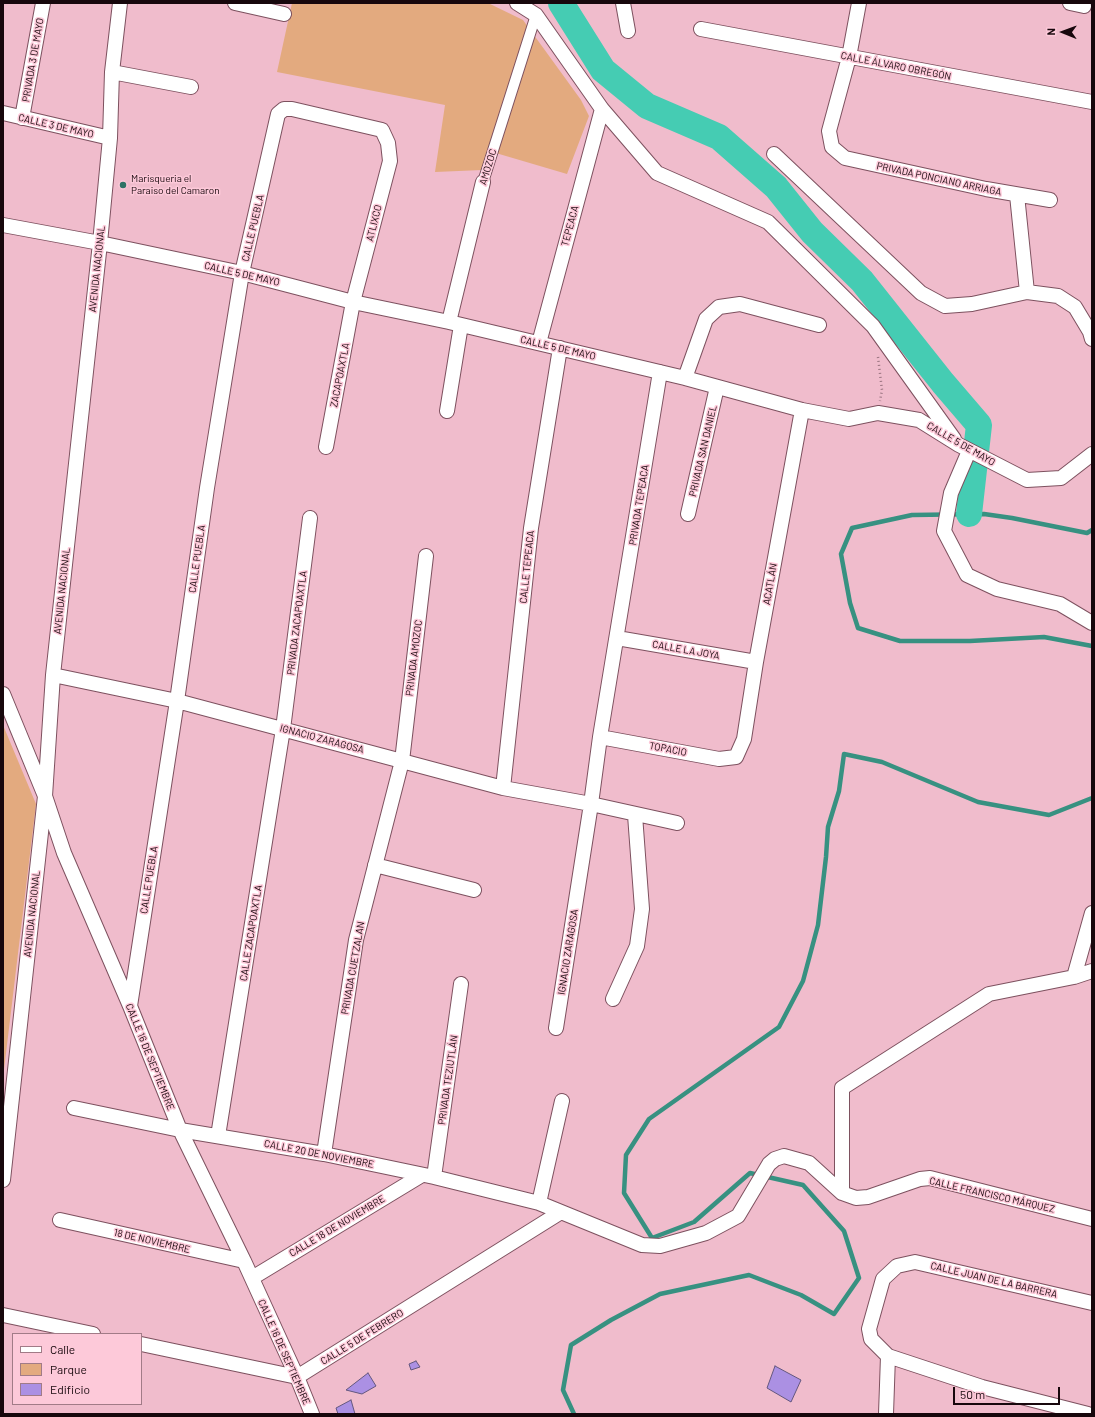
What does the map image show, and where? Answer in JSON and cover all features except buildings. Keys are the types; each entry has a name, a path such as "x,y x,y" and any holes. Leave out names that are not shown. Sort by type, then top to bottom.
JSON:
{"street":[{"name":"PRIVADA 3 DE MAYO","path":"22,118 43,3"},
{"name":"AVENIDA NACIONAL","path":"3,1180 5,1145 45,796 53,675 100,243 110,138 112,72 120,3"},
{"path":"235,3 284,14"},
{"path":"517,3 536,15 602,109 657,173 768,222 873,326 970,451 951,493 944,531 967,575 997,589 1060,604 1092,623"},
{"path":"623,3 628,31"},
{"path":"848,57 859,3"},
{"path":"1070,3 1084,6"},
{"name":"AMOZOC","path":"447,411 455,324 483,182 536,15"},
{"name":"CALLE ÁLVARO OBREGÓN","path":"701,29 1092,102"},
{"name":"PRIVADA PONCIANO ARRIAGA","path":"848,57 829,131 832,147 845,158 1017,195 1050,200"},
{"path":"112,72 191,86"},
{"name":"ATLIXCO","path":"278,114 284,109 292,109 382,130 388,143 390,161 353,302"},
{"name":"TEPEACA","path":"539,343 602,109"},
{"name":"CALLE 3 DE MAYO","path":"3,113 110,138"},
{"name":"CALLE PUEBLA","path":"130,1006 177,701 207,488 242,273 278,114"},
{"path":"774,154 921,293 945,306 972,304 1027,292 1058,296 1075,307 1090,332 1092,339"},
{"path":"1017,195 1027,292"},
{"name":"CALLE 5 DE MAYO","path":"3,225 100,243 242,273 353,302 539,343 685,378 802,410 849,419 878,413 919,420 970,451 1027,480 1061,478 1092,454"},
{"name":"ZACAPOAXTLA","path":"326,447 353,302"},
{"path":"685,378 706,319 719,306 740,304 819,325"},
{"name":"CALLE TEPEACA","path":"503,788 531,528 560,348"},
{"name":"PRIVADA TEPEACA","path":"617,638 660,372"},
{"name":"PRIVADA SAN DANIEL","path":"688,514 717,387"},
{"name":"ACATLÁN","path":"736,757 744,739 756,662 802,410"},
{"name":"PRIVADA ZACAPOAXTLA","path":"283,729 310,518"},
{"name":"PRIVADA AMOZOC","path":"402,761 426,556"},
{"path":"591,804 600,737 617,638"},
{"name":"CALLE LA JOYA","path":"617,638 756,662"},
{"name":"IGNACIO ZARAGOSA","path":"53,675 177,701 503,788 591,804 677,823"},
{"name":"CALLE 16 DE SEPTIEMBRE","path":"3,694 45,796 64,853 130,1006 180,1130 252,1278 297,1377 312,1414"},
{"name":"CALLE ZACAPOAXTLA","path":"218,1136 283,729"},
{"name":"TOPACIO","path":"600,737 719,759 736,757"},
{"name":"PRIVADA CUETZALAN","path":"324,1154 356,940 402,761"},
{"name":"IGNACIO ZARAGOSA","path":"556,1028 591,804"},
{"path":"613,999 637,946 642,909 636,815"},
{"path":"375,865 474,890"},
{"path":"1074,976 1092,913"},
{"path":"842,1193 842,1088 989,994 1092,971"},
{"name":"PRIVADA TEZIUTLÁN","path":"428,1176 461,984"},
{"path":"539,1203 562,1101"},
{"name":"CALLE 20 DE NOVIEMBRE","path":"74,1108 180,1130 324,1154 428,1176 539,1203 642,1245 660,1246 706,1233 738,1216 755,1187"},
{"name":"CALLE FRANCISCO MÁRQUEZ","path":"755,1187 769,1164 775,1159 784,1156 809,1163 842,1193 856,1198 868,1197 930,1178 1092,1219"},
{"name":"CALLE 18 DE NOVIEMBRE","path":"252,1278 428,1176"},
{"name":"CALLE 5 DE FEBRERO","path":"297,1377 561,1212"},
{"name":"18 DE NOVIEMBRE","path":"60,1220 244,1261"},
{"name":"CALLE JUAN DE LA BARRERA","path":"888,1356 871,1339 869,1329 883,1279 897,1266 915,1262 1092,1303"},
{"path":"3,1315 88,1333"},
{"path":"142,1344 297,1377"},
{"path":"886,1414 888,1356 982,1388 1088,1414"}],"path":[{"path":"877,355 882,390 878,413"}],"green space":[{"path":"292,3 488,3 523,20 581,100 589,116 567,174 489,151 482,170 435,172 445,105 277,72"},
{"path":"3,725 36,804 3,1078"}],"waterway":[{"path":"561,3 603,70 647,106 719,137 776,187 812,232 862,281 943,383 979,425 969,514"},
{"path":"1092,530 1087,533 984,514 912,515 852,528 841,554 850,603 858,628 900,641 970,641 1044,637 1092,646"},
{"path":"574,1414 563,1390 571,1345 611,1320 660,1294 749,1275 801,1295 834,1314 859,1278 844,1231 803,1185 750,1173 694,1222 652,1238 624,1193 626,1155 649,1119 779,1027 803,981 818,925 828,827 839,791 844,754 882,762 978,802 1049,815 1092,798"}],"place":[{"name":"Marisqueria el Paraiso del Camaron","path":"123,185"}]}
